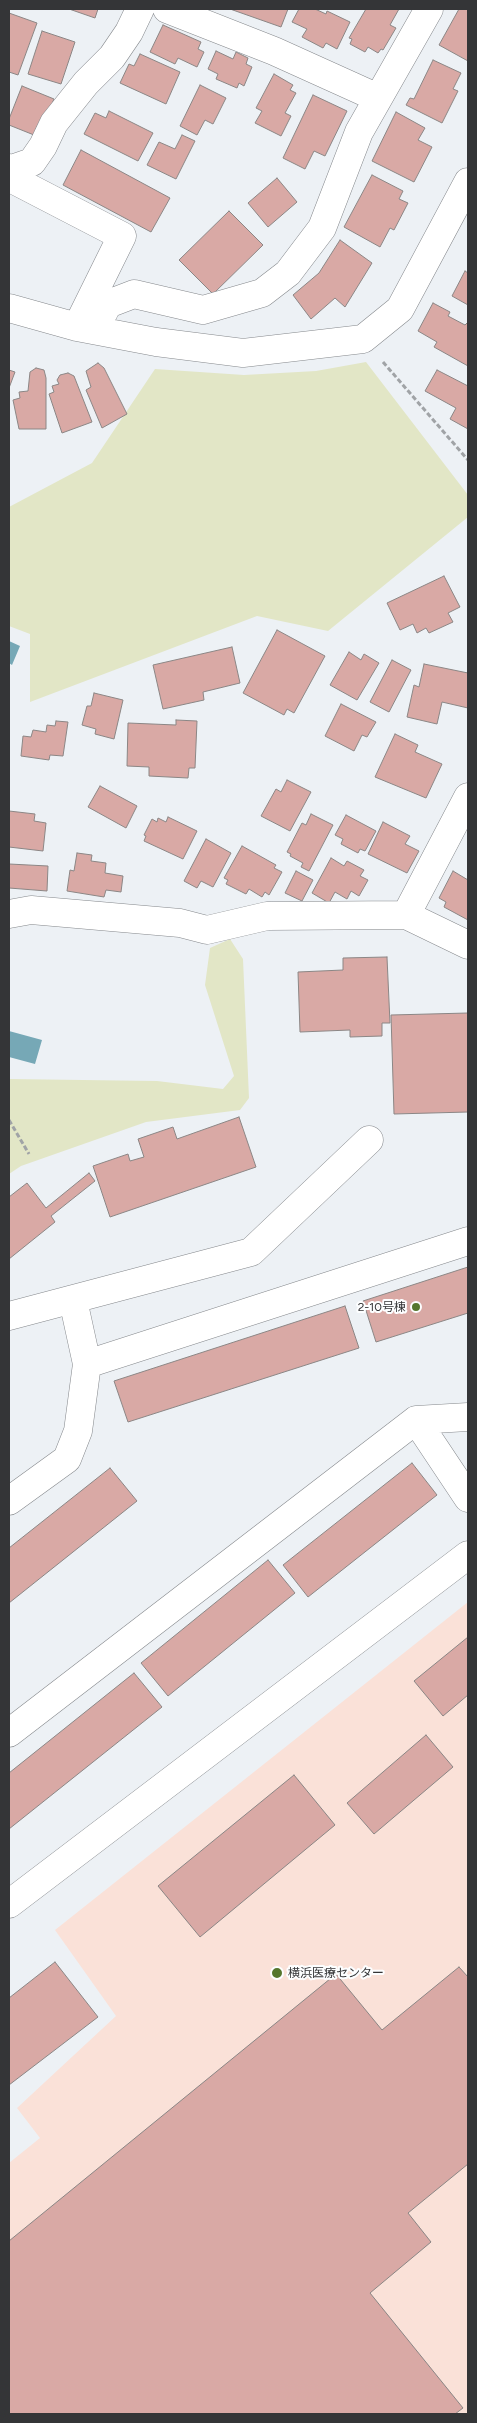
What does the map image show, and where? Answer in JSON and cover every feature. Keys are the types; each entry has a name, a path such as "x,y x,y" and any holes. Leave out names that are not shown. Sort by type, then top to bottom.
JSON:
{"street":[{"path":"85,329 122,236 14,180 9,169 32,162 43,146 54,123 86,83 112,57 129,32 140,9"},
{"path":"167,9 274,51 378,98"},
{"path":"85,329 108,304 134,294 203,310 262,293 288,273 322,228 359,132 429,9"},
{"path":"9,308 85,329 156,342 243,353 362,339 400,309 468,182"},
{"path":"406,914 468,797"},
{"path":"9,914 30,910 180,923 207,930 267,916 406,914 468,945"},
{"path":"9,1316 251,1252 369,1140"},
{"path":"87,1364 468,1241"},
{"path":"9,1501 68,1459 78,1431 87,1364 73,1300"},
{"path":"9,1733 416,1420 468,1417"},
{"path":"416,1420 468,1498"},
{"path":"9,1904 468,1555"}],"path":[{"path":"362,339 468,460"},
{"path":"9,1120 29,1154"}],"shaded area":[{"name":"横浜医療センター","path":"468,1602 468,2414 9,2414 9,2163 40,2138 17,2108 116,2016 55,1930"}],"green space":[{"path":"366,362 468,495 468,517 328,631 257,616 30,702 30,634 9,626 9,507 92,463 155,369 244,375 316,371"},
{"path":"230,939 243,959 249,1098 240,1110 146,1122 21,1166 9,1174 9,1079 157,1081 223,1089 234,1076 205,985 210,948"}],"water":[{"path":"9,641 20,646 12,665 9,663"},
{"path":"9,1031 42,1040 35,1064 9,1057"}],"building":[{"path":"69,9 98,9 95,18"},
{"path":"230,9 288,9 281,27"},
{"path":"299,9 315,9 326,14 327,11 350,22 337,49 326,43 323,48 302,37 307,29 292,22"},
{"path":"366,9 399,9 390,25 396,28 383,50 381,49 378,53 368,47 365,52 350,44 352,39 349,38"},
{"path":"459,9 468,9 468,61 439,45"},
{"path":"9,13 37,23 18,75 9,72"},
{"path":"163,25 201,42 198,49 204,52 197,67 178,58 175,64 150,52"},
{"path":"42,31 75,42 61,84 28,74"},
{"path":"216,51 233,59 236,52 248,58 246,64 252,67 244,86 239,83 237,88 216,79 218,74 208,69"},
{"path":"140,54 180,72 166,104 120,83 129,64 134,66"},
{"path":"433,60 461,73 453,89 458,91 442,123 406,105 410,98 414,99"},
{"path":"274,74 293,85 290,90 296,93 285,113 291,116 281,136 255,123 262,111 256,108"},
{"path":"200,85 226,98 213,124 205,120 197,135 180,126"},
{"path":"22,86 54,99 42,128 37,126 34,135 9,125 9,119"},
{"path":"313,95 347,111 325,156 314,151 305,169 283,158"},
{"path":"109,111 153,133 138,161 84,134 95,113 106,118"},
{"path":"396,112 425,128 418,140 432,147 414,182 372,161"},
{"path":"182,135 195,141 176,179 147,165 159,142 175,149"},
{"path":"81,150 170,198 151,232 63,185"},
{"path":"372,175 403,191 399,199 408,203 394,230 390,228 380,247 344,227"},
{"path":"277,178 297,202 268,227 248,203"},
{"path":"229,211 263,245 213,294 179,260"},
{"path":"340,240 372,263 345,307 335,298 311,319 293,295 319,273"},
{"path":"465,271 468,273 468,305 452,296"},
{"path":"433,303 450,312 448,316 465,325 468,322 468,366 434,347 437,342 418,331"},
{"path":"98,363 104,368 127,414 102,428 86,390 91,387 86,371"},
{"path":"36,368 44,370 46,378 46,429 19,429 13,400 20,398 19,392 28,391 30,372"},
{"path":"9,370 15,372 9,388"},
{"path":"437,370 468,386 468,429 450,419 456,408 425,391"},
{"path":"68,373 74,376 92,422 62,433 49,394 54,392 52,386 59,384 57,380 60,375"},
{"path":"444,576 460,607 448,613 453,622 429,633 426,628 417,633 413,624 400,630 387,603"},
{"path":"277,630 325,656 294,713 287,709 284,715 243,693"},
{"path":"232,647 240,683 203,692 204,700 163,709 153,665"},
{"path":"349,652 361,660 364,654 379,663 357,700 330,685"},
{"path":"392,660 411,670 389,712 370,702"},
{"path":"424,664 468,673 468,708 442,702 437,724 407,717 414,685 419,687"},
{"path":"94,693 123,700 114,739 95,734 96,729 82,725 87,706 91,706"},
{"path":"341,704 376,722 367,737 362,735 354,751 325,736"},
{"path":"176,720 197,721 195,768 189,768 188,778 149,776 149,767 127,766 128,723 176,725"},
{"path":"56,721 68,722 63,756 50,755 49,760 21,756 23,736 31,737 33,730 46,732 47,725 55,726"},
{"path":"395,734 418,745 415,752 442,764 426,798 375,777"},
{"path":"287,780 311,792 290,831 261,816 276,789 281,792"},
{"path":"100,786 137,806 126,828 88,807"},
{"path":"9,811 35,814 34,821 46,823 43,851 9,847"},
{"path":"311,814 333,825 309,871 301,867 303,863 290,856 291,854 287,852 302,823 306,825"},
{"path":"346,815 376,831 365,851 360,849 358,853 341,844 343,839 335,835"},
{"path":"168,817 197,831 183,859 144,841 146,836 144,835 152,819 157,822 158,818 166,822"},
{"path":"383,822 410,836 405,844 419,851 407,873 368,854"},
{"path":"206,839 231,853 213,887 201,881 197,888 184,881"},
{"path":"242,846 276,865 274,868 282,872 269,895 265,892 262,897 249,889 246,894 226,884 228,880 224,878"},
{"path":"77,853 92,855 91,861 106,863 105,873 123,876 121,892 106,890 104,897 67,891 70,870 74,871"},
{"path":"331,858 344,866 347,861 364,870 360,876 368,880 359,896 351,891 347,899 335,892 329,903 312,893"},
{"path":"9,864 48,866 47,891 9,888"},
{"path":"296,871 313,880 302,901 285,893"},
{"path":"453,871 468,880 468,920 444,907 446,902 439,898"},
{"path":"387,957 390,1023 382,1023 382,1036 350,1037 350,1030 300,1032 298,972 343,970 343,958"},
{"path":"468,1013 468,1112 394,1114 391,1015"},
{"path":"239,1117 256,1167 110,1217 93,1166 128,1154 130,1161 144,1157 138,1139 173,1127 177,1139"},
{"path":"89,1173 95,1181 51,1216 55,1222 9,1259 9,1197 27,1183 46,1208"},
{"name":"2-10号棟","path":"468,1267 468,1313 376,1342 363,1301"},
{"path":"345,1306 359,1348 128,1422 114,1381"},
{"path":"412,1463 437,1495 308,1597 283,1565"},
{"path":"110,1468 137,1501 9,1603 9,1548"},
{"path":"268,1560 295,1593 168,1696 141,1663"},
{"path":"468,1637 468,1695 443,1716 414,1681"},
{"path":"134,1673 162,1707 9,1829 9,1773"},
{"path":"426,1735 453,1767 374,1834 347,1803"},
{"path":"294,1775 335,1825 200,1937 158,1886"},
{"path":"55,1962 98,2017 9,2085 9,1998"},
{"path":"459,1967 468,1977 468,2164 408,2213 431,2242 370,2293 463,2408 455,2414 9,2414 9,2241 336,1974 382,2030"}],"place":[{"name":"2-10号棟","path":"416,1307"},
{"name":"横浜医療センター","path":"277,1973"}]}
